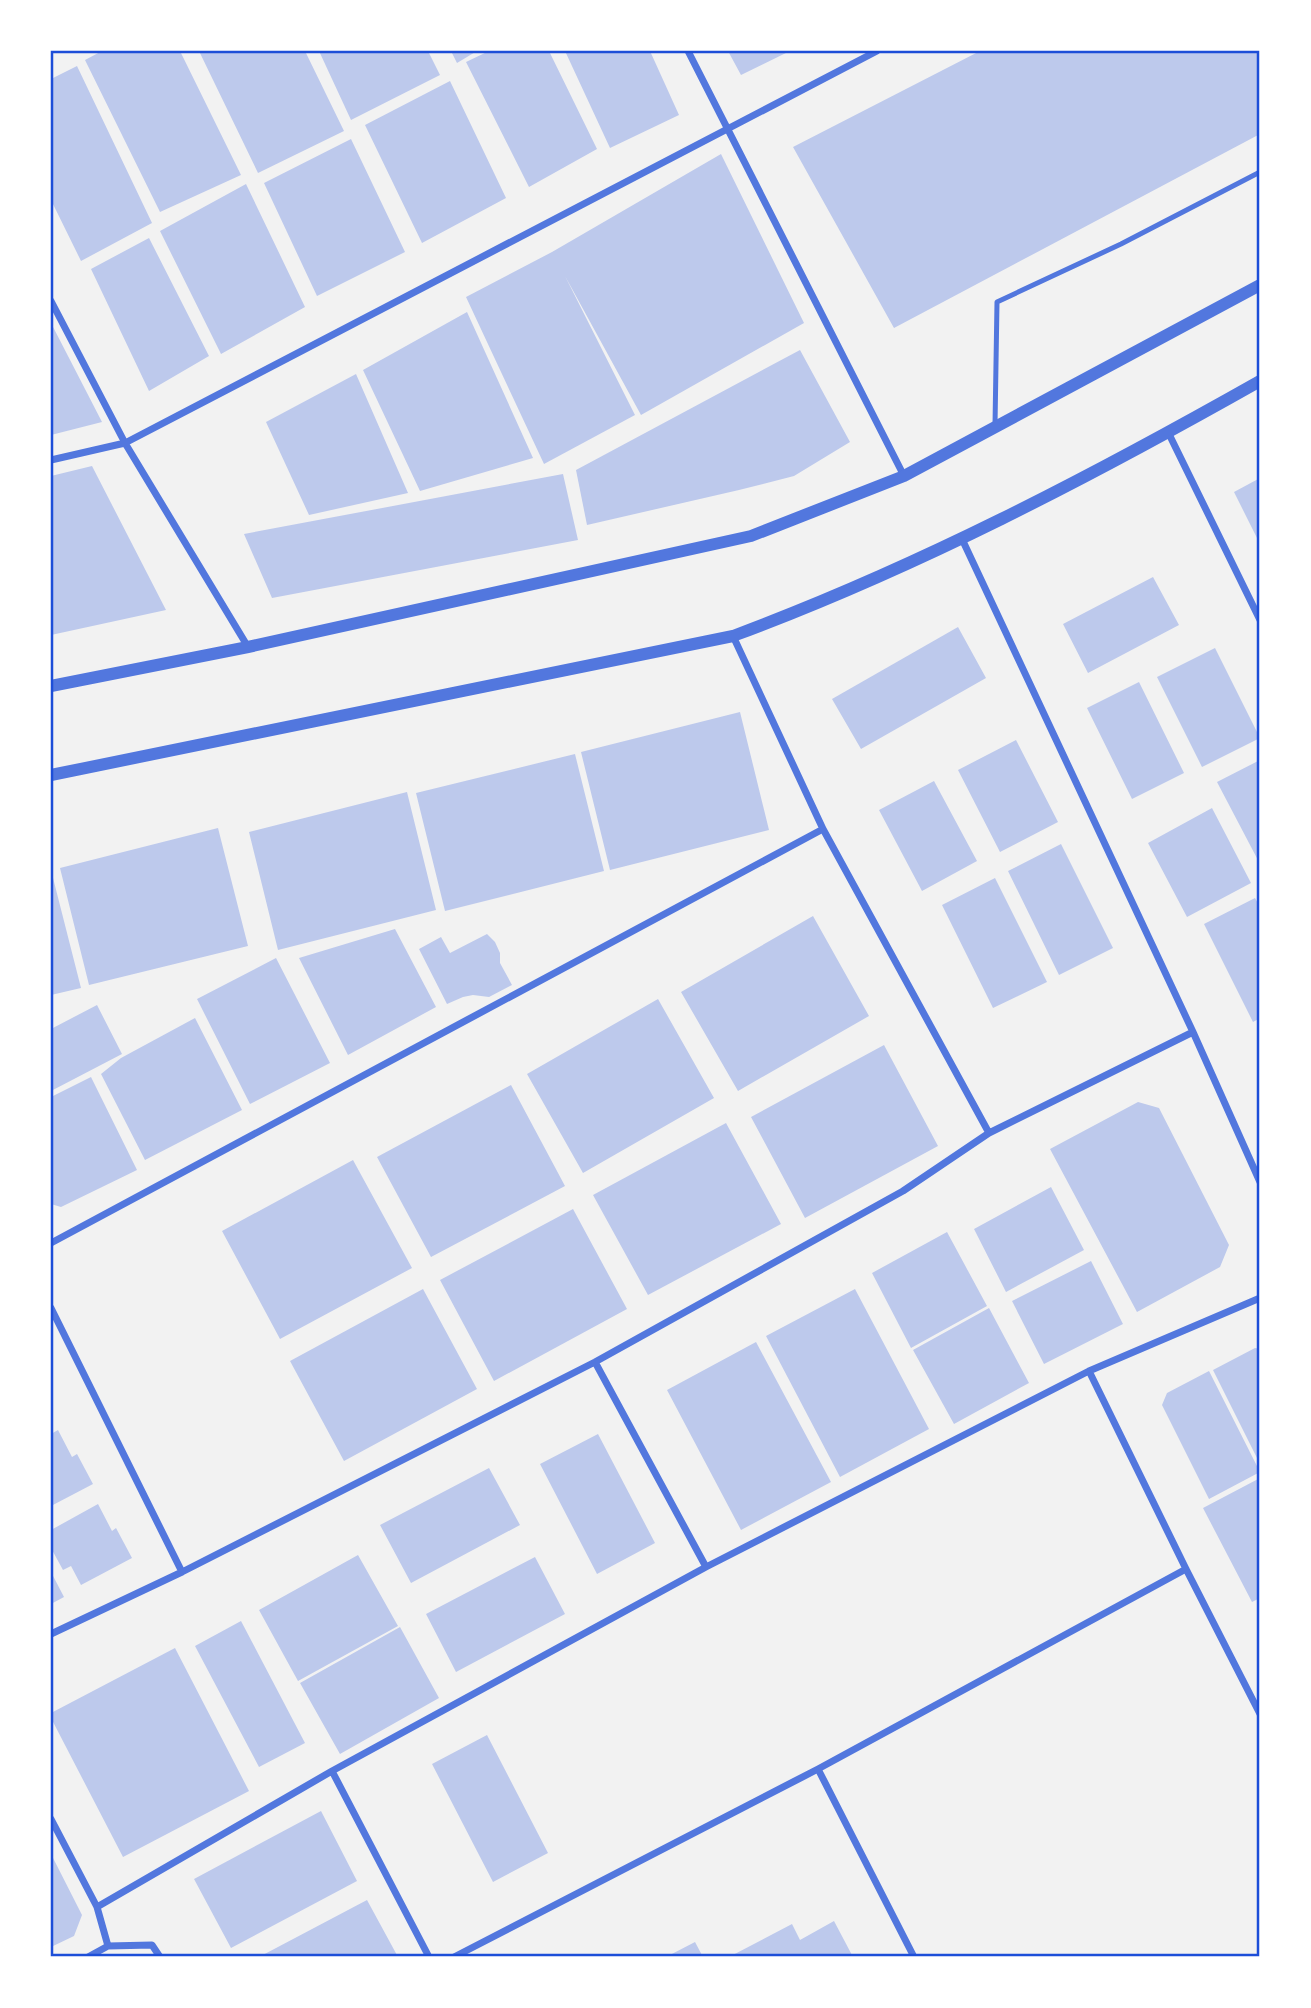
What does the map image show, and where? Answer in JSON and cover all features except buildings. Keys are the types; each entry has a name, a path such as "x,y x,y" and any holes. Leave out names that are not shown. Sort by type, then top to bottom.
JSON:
{"street":[{"path":"688,51 904,475"},
{"path":"51,460 125,443 877,51"},
{"path":"51,686 248,647 751,536 904,475 1260,285"},
{"path":"51,301 125,443 248,647"},
{"path":"51,775 733,636 807,608 962,539 1260,381"},
{"path":"1168,432 1260,620"},
{"path":"962,539 1194,1032 1260,1182"},
{"path":"733,636 823,830 989,1133"},
{"path":"51,1243 823,830"},
{"path":"51,1634 181,1572 595,1362 892,1197 989,1133 1194,1032"},
{"path":"97,1907 332,1770 706,1567 1089,1371 1260,1298"},
{"path":"51,1308 181,1572"},
{"path":"595,1362 706,1567"},
{"path":"1089,1371 1260,1714"},
{"path":"454,1957 818,1769 1186,1569"},
{"path":"818,1769 914,1957"},
{"path":"332,1770 429,1957"},
{"path":"51,1819 97,1907 108,1946"},
{"path":"88,1957 108,1946 152,1945 160,1957"}],"lane":[{"path":"995,427 996,302 1121,244 1260,172"}]}
